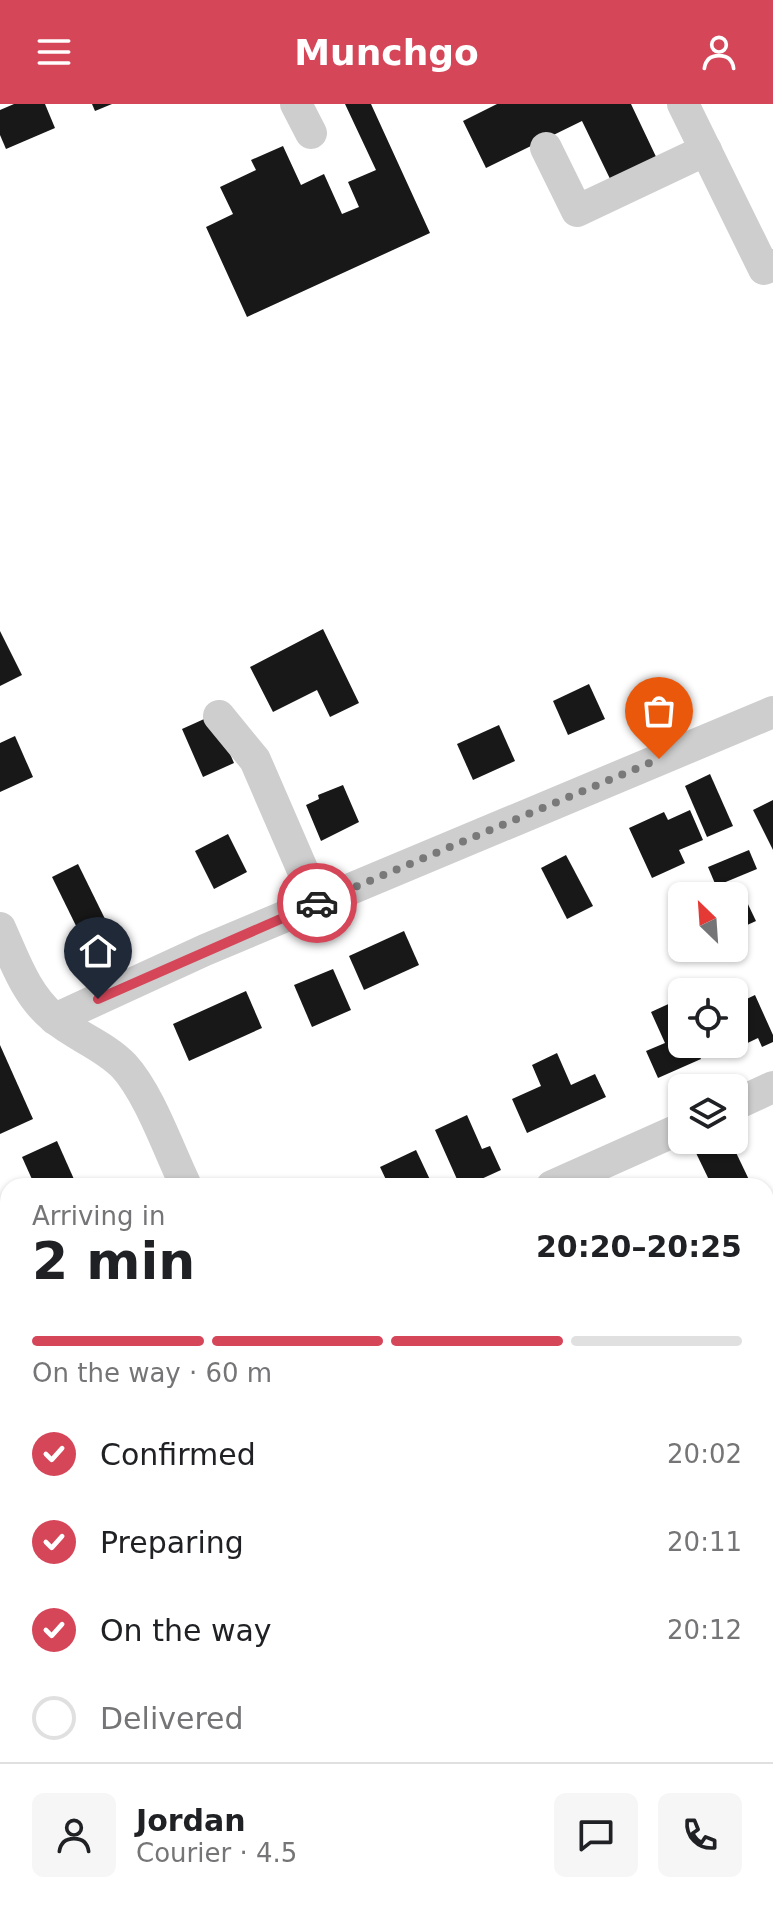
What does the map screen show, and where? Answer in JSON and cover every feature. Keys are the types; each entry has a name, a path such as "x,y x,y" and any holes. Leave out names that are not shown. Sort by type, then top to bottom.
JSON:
{"street":[{"path":"296,104 311,133"},
{"path":"683,104 769,267"},
{"path":"546,148 577,211 706,150"},
{"path":"55,1019 176,963 773,712"},
{"path":"219,716 255,760 317,903"},
{"path":"0,928 38,1003 55,1019 104,1049 124,1066 139,1087 182,1178"},
{"path":"748,1099 773,1087"},
{"path":"570,1178 668,1134"}],"building":[{"path":"14,104 45,104 55,128 6,149 0,135 0,110"},
{"path":"92,104 112,104 95,111"},
{"path":"345,104 371,104 430,233 247,317 206,227 233,214 220,187 256,170 251,160 283,146 301,185 324,174 342,214 359,207 348,182 376,170"},
{"path":"497,104 631,104 659,163 613,185 582,121 486,168 463,121"},
{"path":"323,629 359,703 330,717 317,690 273,712 250,667"},
{"path":"0,631 22,675 0,686"},
{"path":"589,684 605,719 568,735 553,701"},
{"path":"213,715 234,763 203,777 182,729"},
{"path":"499,725 515,761 473,780 457,744"},
{"path":"15,736 33,777 0,792 0,743"},
{"path":"710,774 733,826 707,837 685,786"},
{"path":"343,785 359,822 321,841 306,805 319,799 318,795"},
{"path":"773,800 773,850 753,810"},
{"path":"690,810 703,840 679,850 685,863 652,878 629,828 664,812 668,820"},
{"path":"228,834 247,872 214,889 195,851"},
{"path":"749,850 757,869 726,882 714,882 708,867"},
{"path":"566,855 593,906 567,919 541,868"},
{"path":"78,864 108,925 82,938 52,877"},
{"path":"748,904 756,921 748,925"},
{"path":"404,931 419,965 364,990 349,956"},
{"path":"333,969 351,1010 312,1027 294,985"},
{"path":"246,991 262,1028 189,1061 173,1024"},
{"path":"755,995 773,1035 773,1042 762,1047 758,1038 748,1043 748,998"},
{"path":"668,1004 668,1058 701,1059 658,1078 646,1051 665,1043 651,1012"},
{"path":"0,1045 33,1119 0,1134"},
{"path":"557,1053 571,1085 595,1074 606,1097 527,1133 512,1099 541,1086 532,1065"},
{"path":"467,1115 482,1149 490,1146 501,1170 484,1178 456,1178 435,1130"},
{"path":"57,1141 73,1178 31,1178 22,1157"},
{"path":"416,1150 429,1178 385,1178 380,1167"},
{"path":"696,1154 737,1154 748,1178 708,1178"}],"way so far":[{"path":"317,903 659,759"}],"route":[{"path":"98,999 317,903"}]}
